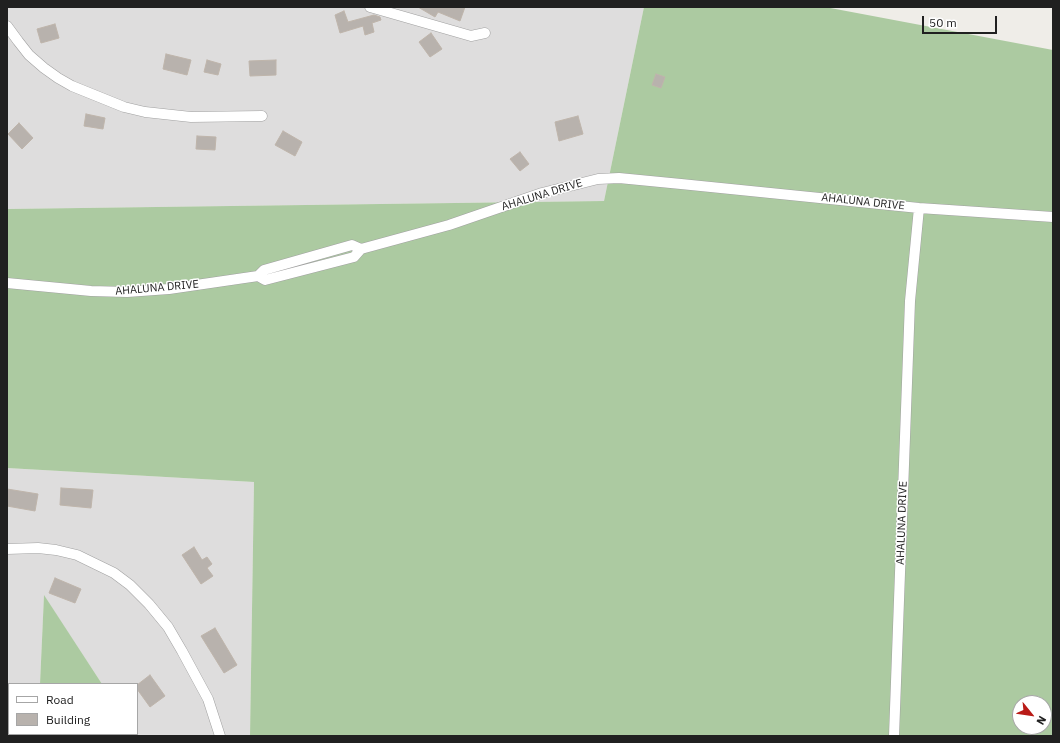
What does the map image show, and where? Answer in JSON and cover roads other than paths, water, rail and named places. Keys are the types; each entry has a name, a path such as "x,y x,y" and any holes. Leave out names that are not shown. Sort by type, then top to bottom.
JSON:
{"street":[{"path":"370,7 471,36 485,33"},
{"path":"7,26 29,55 58,78 72,86 124,107 144,112 192,117 262,116"},
{"name":"AHALUNA DRIVE","path":"7,284 91,292 127,292 169,289 258,276 264,270 352,245 361,249 449,225 542,193 598,179 619,178 919,208 910,301 894,736"},
{"path":"919,208 1053,217"},
{"path":"7,549 38,548 56,550 77,555 114,573 130,585 163,621 182,651 208,699 220,736"}]}
